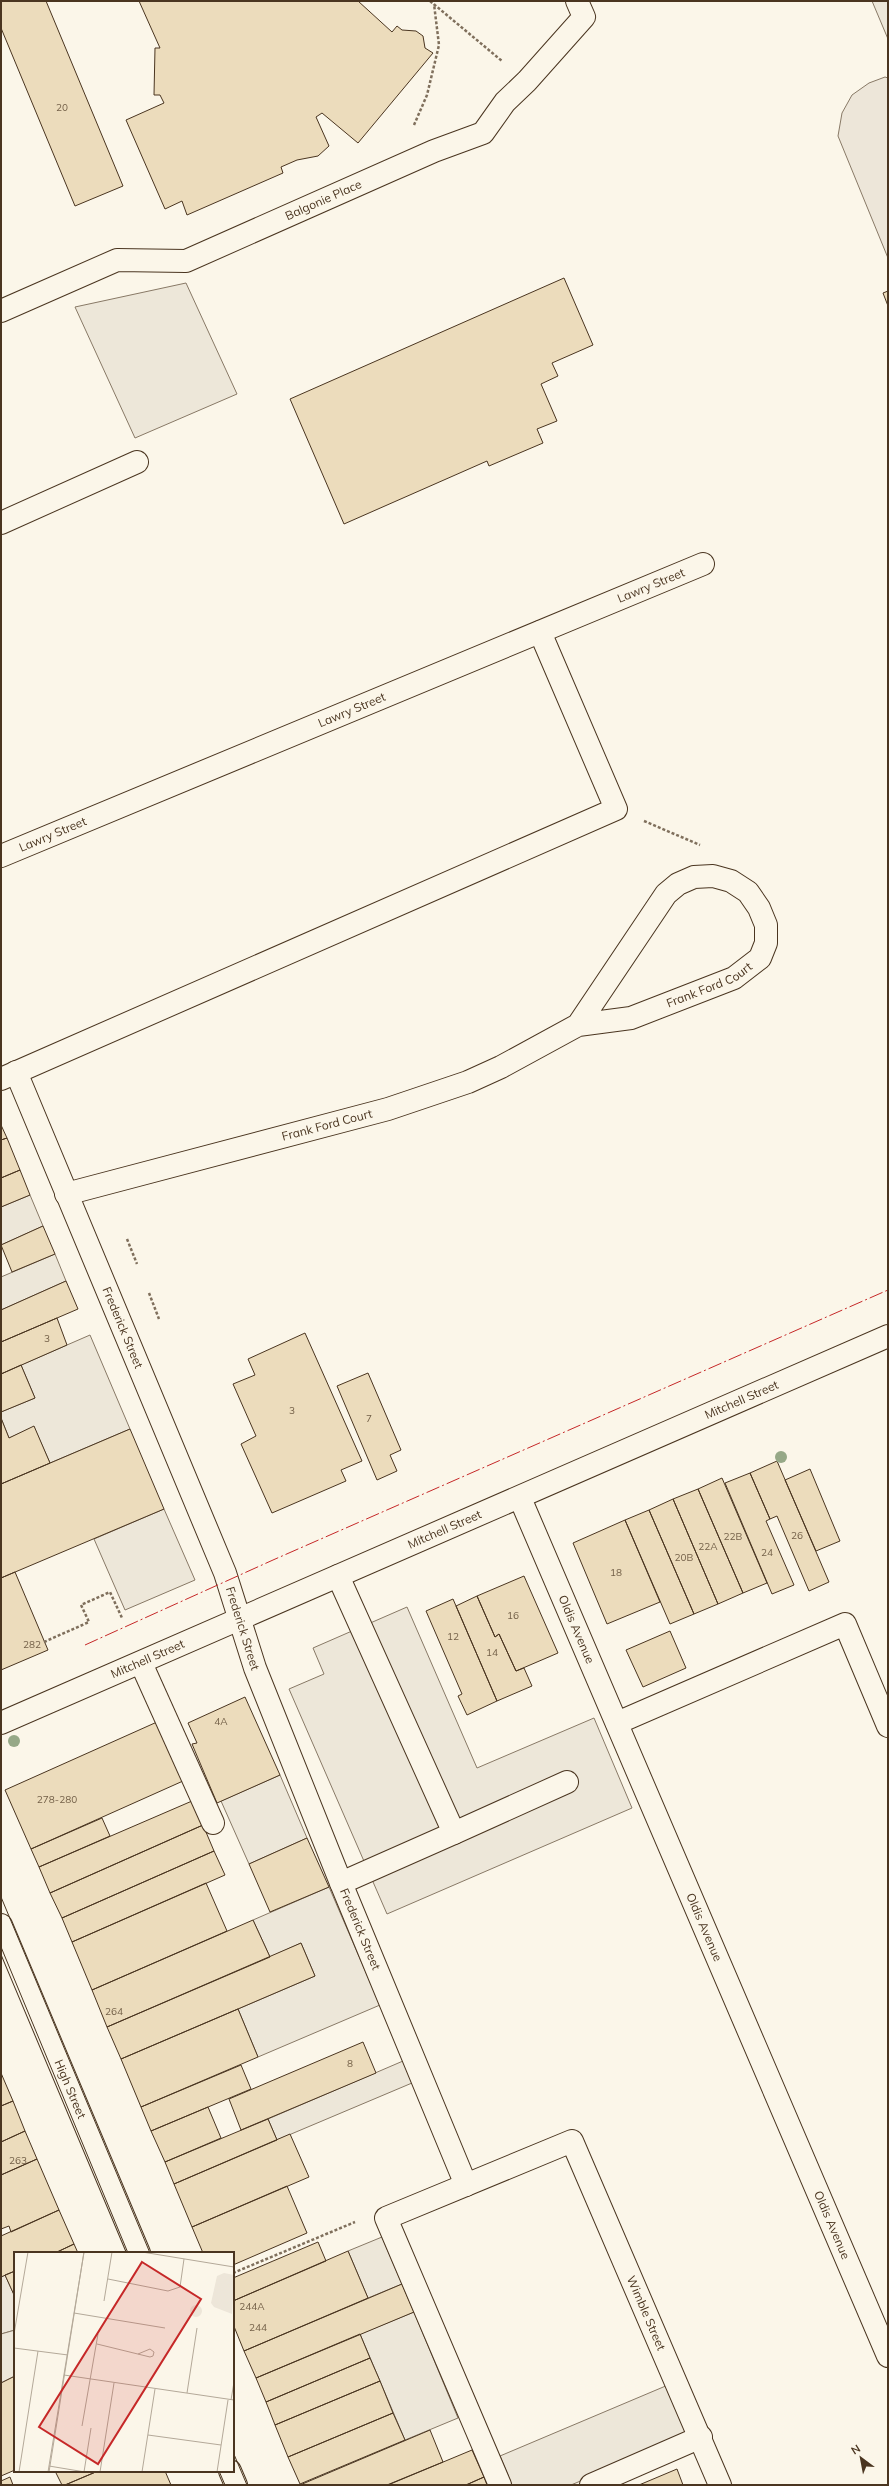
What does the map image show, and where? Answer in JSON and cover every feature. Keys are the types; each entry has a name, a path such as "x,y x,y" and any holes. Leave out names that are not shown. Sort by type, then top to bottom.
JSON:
{"street":[{"name":"Balgonie Place","path":"1,311 116,260 186,261 393,169 483,133 505,102 527,81 584,18 577,1"},
{"path":"1,523 137,462"},
{"name":"Lawry Street","path":"1,856 703,564"},
{"path":"9,1075 616,809 540,632"},
{"name":"Frank Ford Court","path":"66,1194 305,1132 432,1095 501,1068 578,1025 631,1018 734,978 749,969 760,958 766,943 766,925 759,908 748,892 731,881 713,876 694,877 678,884 666,894 578,1025"},
{"name":"Frederick Street","path":"9,1075 66,1194 225,1573 255,1668 341,1883 466,2185"},
{"name":"Mitchell Street","path":"1,1723 520,1498 888,1336"},
{"name":"Oldis Avenue","path":"520,1498 888,2356"},
{"path":"338,1576 454,1833"},
{"path":"617,1723 845,1624 888,1726"},
{"path":"141,1663 213,1823"},
{"path":"341,1883 567,1782"},
{"name":"High Street","path":"1,1925 139,2252"},
{"name":"Wimble Street","path":"466,2185 572,2141 720,2485"},
{"path":"466,2185 386,2218 500,2485"},
{"path":"591,2485 701,2438"},
{"path":"230,2472 236,2485"}],"path":[{"path":"430,1 527,81"},
{"path":"393,169 428,95 435,68 439,45 434,4"},
{"path":"616,809 701,845 713,876"},
{"path":"126,1240 137,1264"},
{"path":"149,1293 159,1319"},
{"path":"44,1642 89,1622 81,1605 110,1592 122,1618"},
{"path":"234,2273 372,2215 386,2218"}],"shaded area":[{"path":"872,1 888,1 888,39"},
{"path":"885,77 888,78 888,258 838,136 842,113 852,95 869,83"},
{"path":"186,283 237,394 135,438 75,307"},
{"path":"30,1195 43,1226 1,1245 1,1207"},
{"path":"55,1254 66,1281 1,1310 1,1277"},
{"path":"90,1335 130,1429 50,1463 34,1427 9,1438 1,1418 1,1412 35,1398 21,1365"},
{"path":"164,1509 195,1580 125,1610 94,1539"},
{"path":"407,1607 477,1768 594,1718 632,1808 387,1914 289,1689 324,1674 313,1648"},
{"path":"280,1775 307,1838 249,1864 221,1801"},
{"path":"329,1887 380,2005 258,2057 238,2009 315,1976 301,1943 270,1957 253,1920"},
{"path":"403,2061 412,2083 277,2140 268,2119"},
{"path":"382,2237 402,2284 368,2298 348,2251"},
{"path":"5,2275 14,2295 14,2330 1,2334 1,2277"},
{"path":"414,2312 458,2418 405,2440 360,2334"},
{"path":"14,2330 14,2376 1,2383 1,2334"},
{"path":"668,2385 690,2435 571,2485 512,2485 500,2456"}],"building":[{"path":"1,1 46,1 123,186 75,206 1,28"},
{"path":"139,1 358,1 392,32 397,26 402,30 416,31 423,36 425,48 433,53 358,143 322,113 316,117 329,146 318,156 297,160 281,167 283,173 187,215 182,201 165,209 126,120 164,103 160,95 154,95 155,48 160,48"},
{"path":"564,278 593,345 552,363 558,376 541,384 557,421 537,429 543,443 489,466 487,461 344,524 290,399"},
{"path":"888,291 888,306 883,293"},
{"path":"1,1125 7,1138 1,1140"},
{"path":"7,1138 20,1170 1,1178 1,1140"},
{"path":"20,1170 30,1195 1,1207 1,1178"},
{"path":"43,1226 55,1254 12,1272 1,1245"},
{"path":"66,1281 78,1309 1,1342 1,1310"},
{"path":"57,1318 67,1345 1,1374 1,1342"},
{"path":"305,1333 362,1461 341,1470 346,1481 272,1513 241,1444 256,1436 233,1384 255,1375 248,1359"},
{"path":"21,1365 35,1398 1,1412 1,1374"},
{"path":"368,1373 401,1450 390,1455 397,1471 377,1480 337,1386"},
{"path":"1,1418 9,1438 34,1426 50,1463 1,1484"},
{"path":"130,1429 164,1509 1,1578 1,1484"},
{"path":"777,1461 829,1582 809,1591 777,1516 770,1519 750,1473"},
{"path":"810,1469 840,1541 816,1551 785,1480"},
{"path":"750,1473 770,1519 766,1521 794,1585 772,1594 725,1483"},
{"path":"722,1478 767,1583 743,1593 698,1489"},
{"path":"698,1489 743,1593 718,1604 673,1499"},
{"path":"673,1499 718,1604 694,1614 649,1510"},
{"path":"649,1510 694,1614 670,1624 625,1520"},
{"path":"625,1520 660,1602 607,1624 573,1543"},
{"path":"15,1572 48,1650 1,1670 1,1578"},
{"path":"524,1576 558,1653 516,1671 499,1634 495,1637 477,1596"},
{"path":"477,1596 495,1637 499,1634 516,1671 524,1668 532,1686 497,1701 456,1606"},
{"path":"453,1599 497,1701 467,1715 458,1696 462,1694 426,1611"},
{"path":"670,1631 686,1668 643,1687 626,1650"},
{"path":"245,1697 280,1775 217,1803 192,1744 197,1743 188,1723"},
{"path":"157,1722 183,1781 31,1849 5,1790"},
{"path":"192,1801 203,1825 50,1893 39,1867"},
{"path":"102,1818 110,1836 39,1867 31,1849"},
{"path":"203,1825 214,1851 62,1918 50,1893"},
{"path":"307,1838 329,1887 270,1912 249,1864"},
{"path":"214,1851 225,1875 72,1942 62,1918"},
{"path":"206,1883 227,1931 92,1990 72,1942"},
{"path":"253,1920 270,1957 107,2027 92,1990"},
{"path":"301,1943 315,1976 121,2059 107,2027"},
{"path":"238,2009 258,2057 141,2107 121,2059"},
{"path":"363,2042 376,2073 241,2130 229,2099"},
{"path":"241,2065 251,2089 151,2131 141,2107"},
{"path":"1,2073 13,2101 1,2106"},
{"path":"13,2101 25,2131 1,2142 1,2106"},
{"path":"208,2107 221,2138 165,2162 151,2131"},
{"path":"268,2119 277,2140 174,2184 165,2162"},
{"path":"25,2131 37,2159 1,2175 1,2142"},
{"path":"290,2134 309,2177 192,2227 174,2184"},
{"path":"37,2159 59,2210 11,2232 9,2226 1,2229 1,2175"},
{"path":"287,2186 307,2233 234,2265 234,2252 203,2252 192,2227"},
{"path":"59,2210 74,2244 57,2252 14,2252 14,2271 1,2277 1,2236"},
{"path":"318,2242 326,2261 234,2301 234,2278"},
{"path":"74,2244 78,2252 57,2252"},
{"path":"348,2251 368,2298 244,2351 234,2326 234,2301"},
{"path":"14,2271 14,2295 5,2275"},
{"path":"402,2284 414,2312 256,2378 244,2351"},
{"path":"360,2334 370,2358 266,2402 256,2378"},
{"path":"370,2358 380,2381 275,2425 266,2402"},
{"path":"14,2376 14,2470 1,2476 1,2383"},
{"path":"380,2381 393,2413 288,2457 275,2425"},
{"path":"393,2413 405,2440 300,2484 288,2457"},
{"path":"430,2430 443,2462 387,2485 300,2485"},
{"path":"472,2450 484,2477 466,2485 388,2485"},
{"path":"677,2469 683,2485 639,2485"},
{"path":"56,2472 96,2472 65,2485 62,2485"},
{"path":"96,2472 165,2472 171,2485 65,2485"},
{"path":"10,2477 13,2485 1,2485 1,2481"},
{"path":"484,2477 487,2485 466,2485"}],"tram line":[{"path":"1,1897 150,2252"},
{"path":"1,1947 128,2252"},
{"path":"234,2454 247,2485"},
{"path":"219,2472 225,2485"}],"power":[{"path":"85,1645 273,1560 888,1290"}]}
